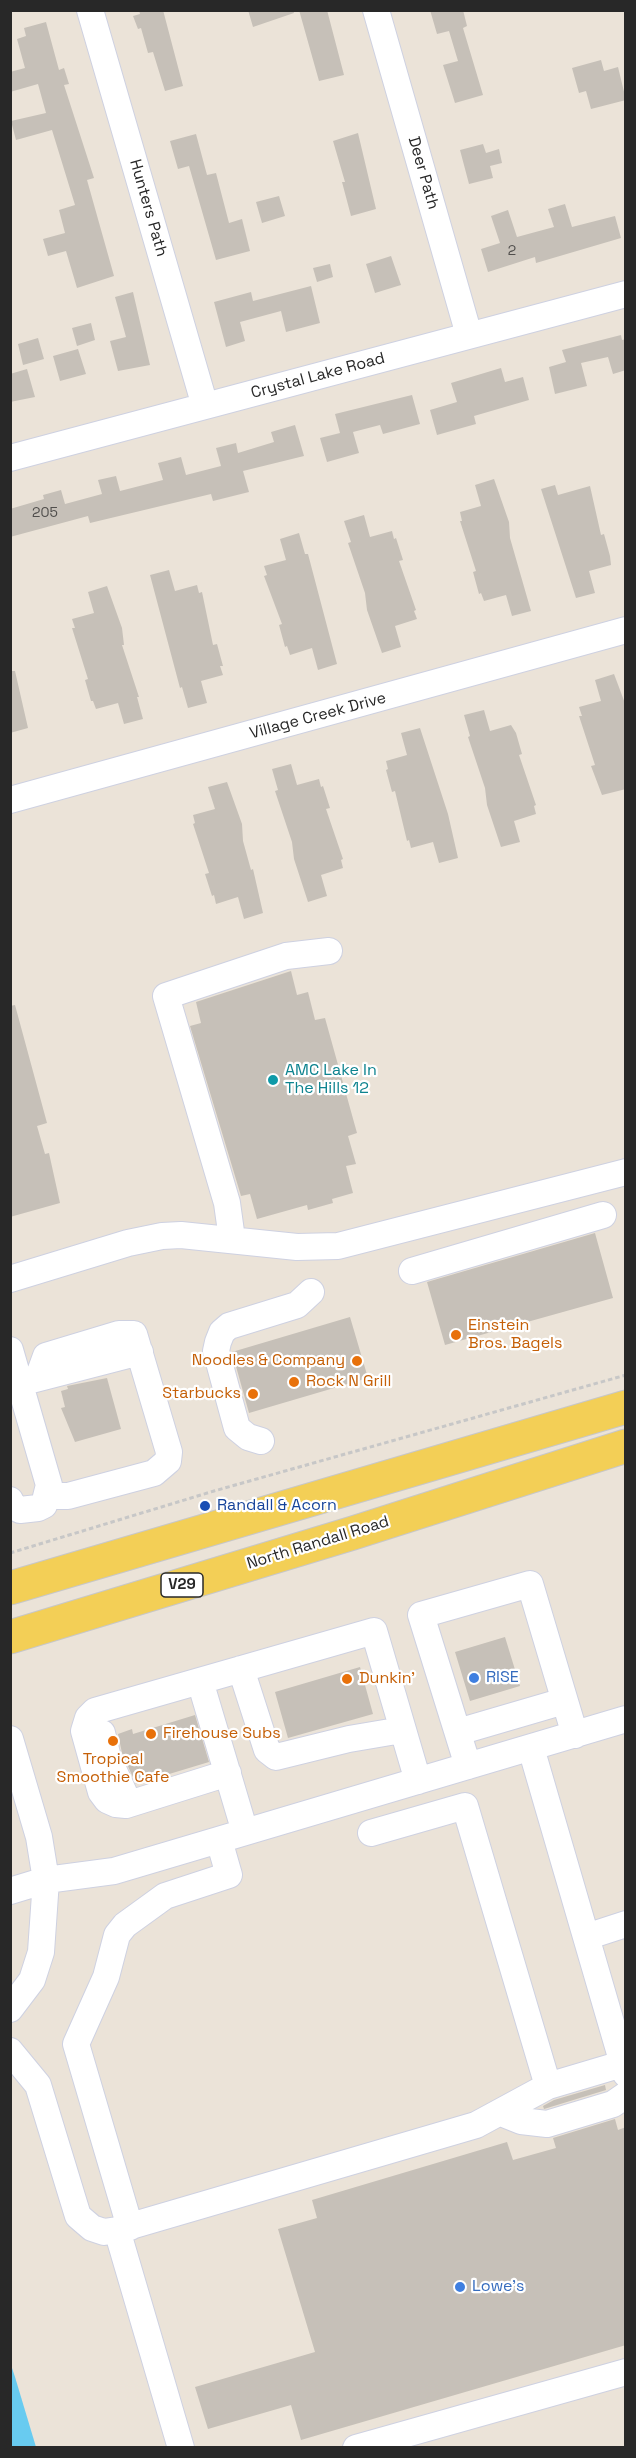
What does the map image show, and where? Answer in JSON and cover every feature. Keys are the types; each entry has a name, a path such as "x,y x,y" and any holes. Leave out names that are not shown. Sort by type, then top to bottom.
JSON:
{"main road":[{"path":"10,1588 626,1407"},
{"name":"North Randall Road","path":"10,1637 353,1533 626,1446"}],"street":[{"name":"Hunters Path","path":"90,10 205,406"},
{"name":"Deer Path","path":"376,10 470,335"},
{"name":"Crystal Lake Road","path":"10,458 626,294"},
{"name":"Village Creek Drive","path":"10,800 626,630"},
{"path":"232,1239 227,1203 166,996 286,956 329,951"},
{"path":"10,1279 128,1243 162,1236 232,1239 287,1246 338,1246 626,1172"},
{"path":"412,1271 603,1215"},
{"path":"261,1442 248,1437 237,1428 216,1351 218,1342 222,1332 229,1326 297,1305 311,1292"},
{"path":"10,1350 23,1382 49,1485 44,1505 31,1510 20,1510 13,1506 10,1500"},
{"path":"23,1382 140,1352 168,1443 168,1461 154,1473 68,1497 48,1496"},
{"path":"468,1766 421,1615 530,1584 574,1735"},
{"path":"228,1773 129,1804 116,1804 107,1800 101,1792 84,1731 88,1718 94,1711 374,1631 418,1781"},
{"path":"355,1738 380,1718 380,1708 357,1636"},
{"path":"242,1669 267,1750 272,1755 282,1758 355,1738 402,1730"},
{"path":"200,1681 245,1832"},
{"path":"458,1732 564,1701"},
{"path":"10,1891 46,1880 114,1871 626,1719"},
{"path":"10,1739 39,1837 46,1880 41,1952 32,1980 10,2009"},
{"path":"10,2051 38,2085 78,2216 92,2228 104,2232 476,2126 548,2086 624,2069 531,1748"},
{"path":"371,1833 465,1806 548,2086"},
{"path":"181,2448 76,2044 106,1977 117,1935 125,1924 165,1896 229,1875 219,1840"},
{"path":"586,1936 626,1924"},
{"path":"501,2113 521,2121 547,2124 613,2104 626,2095"},
{"path":"356,2448 626,2372"}],"path":[{"path":"10,1553 214,1491 626,1375"}],"water":[{"path":"10,2362 15,2377 36,2447 11,2447"}],"building":[{"path":"139,10 163,10 183,86 165,91 153,52 148,53 141,28 138,29 133,16 140,14"},
{"path":"248,10 293,10 294,13 253,27"},
{"path":"299,10 327,10 344,75 319,81"},
{"path":"430,10 463,10 467,26 463,28 483,95 455,103 443,65 458,61 449,31 437,34"},
{"path":"46,22 59,70 64,68 69,84 64,85 94,178 87,180 114,276 77,288 66,251 48,256 43,239 65,233 59,210 75,205 52,130 16,140 11,121 46,113 38,84 10,92 10,72 25,68 17,39 26,36 24,28"},
{"path":"601,60 604,71 618,67 626,100 591,109 586,91 579,93 572,68"},
{"path":"358,133 376,209 351,216 342,182 345,182 333,141"},
{"path":"196,134 207,175 216,173 229,223 242,219 250,251 216,260 189,166 178,169 170,141"},
{"path":"483,144 486,153 499,149 502,163 490,166 493,178 469,184 460,150"},
{"path":"279,196 285,216 262,223 256,202"},
{"path":"565,204 572,227 615,216 621,238 536,263 535,257 488,272 481,249 500,243 491,216 508,210 517,237 554,227 548,209"},
{"path":"391,256 401,285 375,293 366,264"},
{"path":"330,264 333,277 317,282 313,268"},
{"path":"311,286 320,323 286,332 281,311 240,322 245,341 226,347 214,302 251,292 253,301"},
{"path":"133,292 150,365 118,371 110,341 126,337 115,297"},
{"path":"91,323 95,340 77,346 72,328"},
{"path":"621,335 622,340 626,339 626,370 613,374 608,357 581,363 587,386 555,394 549,367 566,362 562,350"},
{"path":"38,338 44,359 23,365 18,344"},
{"path":"78,349 86,374 60,381 53,356"},
{"path":"501,368 505,382 523,377 529,400 474,416 476,424 437,435 430,410 457,402 451,383"},
{"path":"27,369 35,397 10,402 10,374"},
{"path":"412,395 420,424 383,434 380,425 353,432 359,453 327,462 320,438 340,433 335,414"},
{"path":"295,425 304,456 243,471 249,492 213,501 211,494 90,523 88,516 10,537 10,509 44,499 43,495 61,490 65,504 102,494 98,480 116,476 120,491 163,480 158,463 181,457 186,475 221,466 216,448 236,443 238,453 274,442 271,432"},
{"path":"494,479 509,522 510,538 531,611 512,616 506,595 484,601 481,593 479,594 473,572 476,571 460,521 462,521 460,512 481,506 475,485"},
{"path":"555,485 558,495 590,486 601,535 604,534 611,565 589,571 595,593 576,598 541,489"},
{"path":"364,515 370,537 392,531 394,539 396,538 403,560 399,561 416,610 414,611 417,619 395,626 401,647 382,653 367,610 365,593 348,543 351,542 344,521"},
{"path":"299,533 305,554 308,554 337,664 318,670 312,648 290,655 287,646 285,647 279,625 282,624 264,576 267,575 264,566 286,560 280,539"},
{"path":"169,570 175,591 197,585 199,593 202,592 213,645 217,644 223,666 220,666 223,675 201,681 207,703 188,708 182,687 180,688 150,575"},
{"path":"107,586 122,628 124,645 122,645 139,697 137,697 143,719 124,724 118,703 96,709 91,701 85,680 88,679 72,628 75,628 72,619 94,613 88,592"},
{"path":"10,671 15,671 28,728 10,733"},
{"path":"614,674 626,706 626,789 602,795 591,766 595,765 579,716 582,716 579,707 601,701 595,680"},
{"path":"484,710 490,731 511,725 516,733 522,754 519,755 536,805 534,806 536,814 514,821 520,842 501,847 487,805 485,788 468,737 470,736 464,715"},
{"path":"420,728 448,814 458,858 439,863 433,842 411,848 409,840 407,841 395,791 392,792 386,770 388,769 386,761 407,755 401,733"},
{"path":"291,764 297,785 319,779 321,787 323,786 330,808 326,809 343,859 341,860 343,868 321,875 327,896 308,902 275,791 278,790 272,769"},
{"path":"227,782 242,824 243,841 251,870 253,869 263,913 244,919 238,897 216,904 205,874 209,873 193,824 195,823 193,815 215,809 208,787"},
{"name":"AMC Lake In The Hills 12","path":"291,971 297,995 308,992 315,1020 325,1018 357,1133 348,1136 356,1164 346,1166 353,1193 332,1199 333,1203 308,1210 307,1205 257,1219 250,1194 241,1196 190,1026 201,1023 196,1002"},
{"path":"15,1005 47,1123 37,1126 45,1154 49,1153 60,1203 10,1217 10,1006"},
{"path":"595,1233 613,1298 445,1345 427,1282"},
{"path":"350,1317 368,1378 249,1413 232,1352"},
{"path":"107,1378 121,1429 75,1442 61,1408 65,1407 61,1391 68,1389 67,1386"},
{"path":"505,1637 520,1686 470,1701 455,1652"},
{"path":"360,1667 373,1714 288,1738 275,1692"},
{"path":"195,1715 209,1762 136,1784 122,1753 118,1734 132,1729 133,1734"},
{"path":"605,2085 606,2090 544,2109 543,2106 554,2100"},
{"name":"Lowe's","path":"615,2119 618,2130 626,2127 626,2345 301,2440 291,2405 208,2429 195,2387 315,2352 278,2229 317,2218 312,2200 507,2142 513,2160 556,2148 553,2138"}],"place":[{"name":"AMC Lake In The Hills 12","path":"273,1080"},
{"name":"Einstein Bros. Bagels","path":"456,1335"},
{"name":"Noodles & Company","path":"357,1361"},
{"name":"Rock N Grill","path":"294,1382"},
{"name":"Starbucks","path":"253,1394"},
{"name":"Randall & Acorn","path":"205,1506"},
{"name":"RISE","path":"474,1678"},
{"name":"Dunkin'","path":"347,1679"},
{"name":"Firehouse Subs","path":"151,1734"},
{"name":"Tropical Smoothie Cafe","path":"113,1741"},
{"name":"Lowe's","path":"460,2287"}]}
